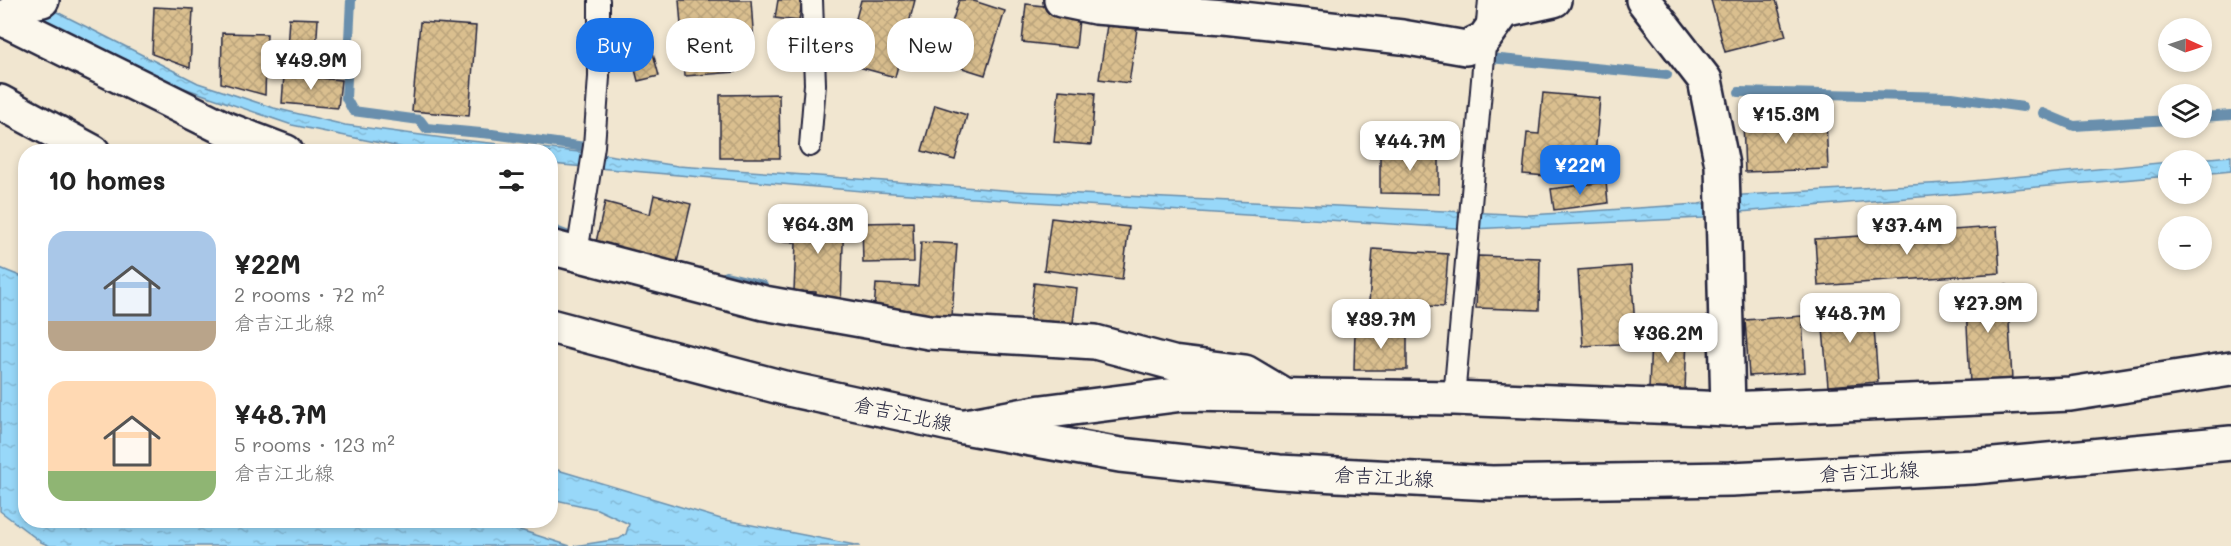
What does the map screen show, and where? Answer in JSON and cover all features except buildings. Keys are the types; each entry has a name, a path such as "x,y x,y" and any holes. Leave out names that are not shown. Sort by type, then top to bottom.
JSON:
{"street":[{"path":"42,0 18,5 3,19 226,129 265,144"},
{"path":"1061,0 1095,7 1224,17 1402,37 1466,48 1485,39 1504,11 1554,0"},
{"path":"1643,0 1705,80 1722,165 1728,410"},
{"path":"0,102 78,144"},
{"path":"565,244 764,303 929,332 1095,342 1173,363 1245,372 1287,396"},
{"name":"倉吉江北線","path":"558,328 784,388 964,427 1120,455 1268,471 1492,483 1731,479 1973,467 2231,443"},
{"path":"964,427 1042,412 1183,394 1454,398 1728,410 2070,394 2231,369"}],"lane":[{"path":"565,244 594,146 599,78 599,0"},
{"path":"810,146 815,84 812,0"},
{"path":"1454,398 1489,0"}],"water":[{"path":"43,5 198,83 274,108 345,125 500,144 385,144 292,125 181,87 35,15"},
{"path":"558,150 678,166 1016,191 1530,215 1699,204 1743,195 1962,182 2158,163 2158,177 1740,212 1703,218 1472,229 862,191 558,165"},
{"path":"2231,156 2231,171 2212,173 2212,158"},
{"path":"0,268 18,275 18,525 0,511"},
{"path":"558,470 721,519 860,546 574,546 619,539 626,534 629,524 597,509 558,501"},
{"path":"22,528 514,528 570,546 50,546"}],"waterway":[{"path":"351,0 346,98 353,111 420,120 426,128 492,134 585,147"},
{"path":"1490,58 1667,75"},
{"path":"1739,92 1952,97 2023,107"},
{"path":"2043,113 2074,126 2158,121"},
{"path":"2212,116 2231,115"},
{"path":"558,232 566,235"},
{"path":"726,276 763,285"}]}
